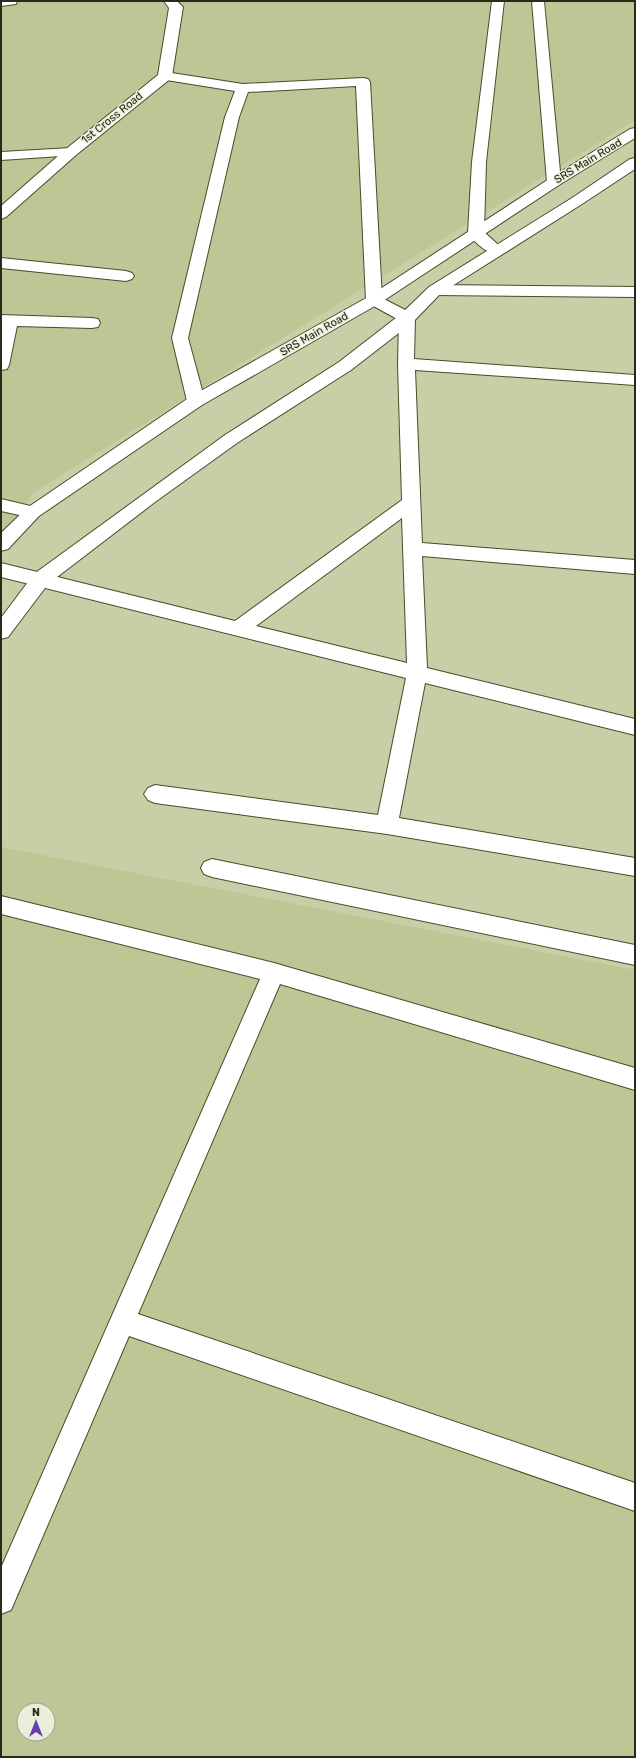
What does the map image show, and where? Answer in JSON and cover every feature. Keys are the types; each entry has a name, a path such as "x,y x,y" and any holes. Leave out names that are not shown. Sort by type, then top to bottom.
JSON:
{"street":[{"path":"1,2 11,1"},
{"path":"170,1 176,7 165,76 243,88 363,82 374,300 407,318"},
{"path":"497,251 476,233 479,162 498,1"},
{"path":"538,1 554,182"},
{"name":"1st Cross Road","path":"1,214 71,152 165,76"},
{"path":"196,401 180,338 232,117 243,88"},
{"name":"SRS Main Road","path":"1,544 33,512 196,401 374,300 554,182 635,132"},
{"path":"1,156 71,152"},
{"path":"1,632 41,579 148,498 231,439 345,366 407,318 435,290 635,162"},
{"path":"1,263 126,276"},
{"path":"435,290 635,292"},
{"path":"387,825 417,673 406,364 407,318"},
{"path":"1,365 6,320 92,323"},
{"path":"406,364 635,380"},
{"path":"239,628 410,503"},
{"path":"1,505 33,512"},
{"path":"412,549 635,567"},
{"path":"1,570 635,727"},
{"path":"155,794 387,825 635,866"},
{"path":"212,868 635,955"}],"lane":[{"path":"1,906 274,973 635,1079"},
{"path":"1,1600 274,973"},
{"path":"123,1321 635,1497"}],"shaded area":[{"path":"1,1 635,1 635,120 34,492 1,541"},
{"path":"1,847 635,970 635,1757 1,1757"}]}
